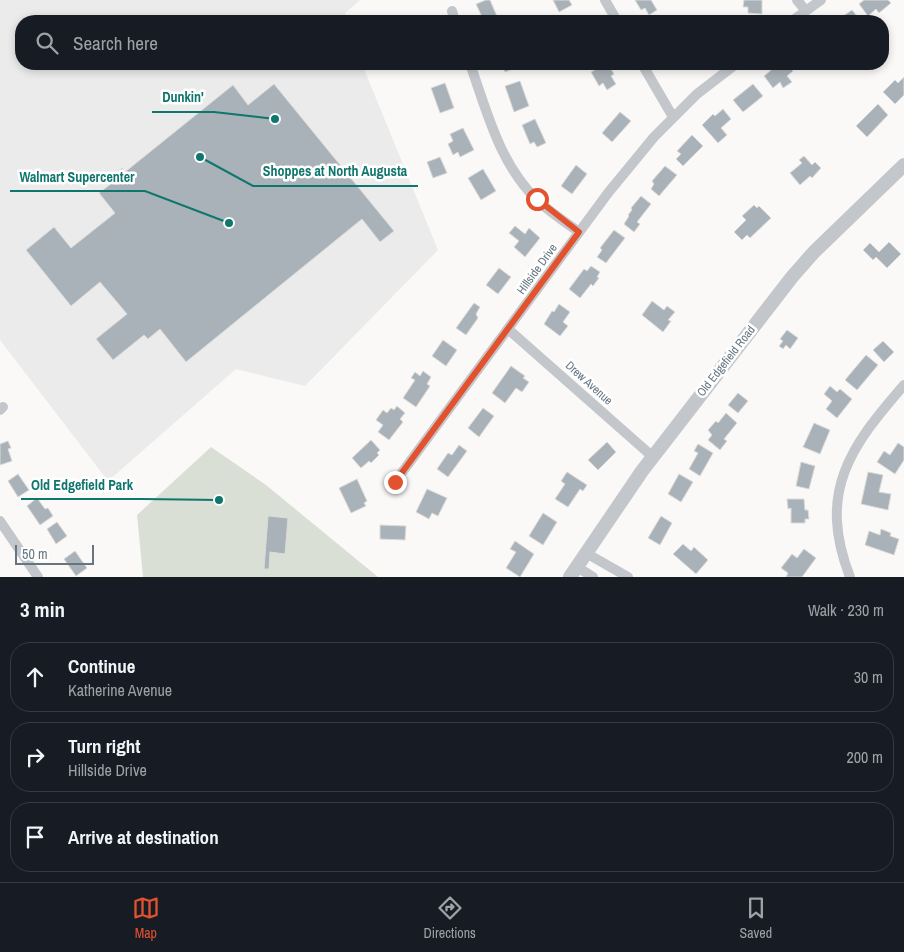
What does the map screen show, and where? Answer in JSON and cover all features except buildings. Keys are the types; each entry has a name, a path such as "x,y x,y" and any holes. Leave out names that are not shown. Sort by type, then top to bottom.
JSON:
{"street":[{"path":"605,0 614,15"},
{"path":"797,0 806,11"},
{"path":"800,15 821,0"},
{"path":"452,11 453,15"},
{"path":"472,70 498,141 512,169 537,199 579,232"},
{"path":"645,70 672,117"},
{"name":"Hillside Drive","path":"395,482 579,232 654,137 672,117 728,70"},
{"name":"Old Edgefield Road","path":"574,572 652,456 792,277 814,252 904,164"},
{"name":"Drew Avenue","path":"508,329 652,456"},
{"path":"850,577 844,560 838,530 837,508 841,481 845,468 858,443 904,385"},
{"path":"0,521 38,577"},
{"path":"586,553 628,577"},
{"path":"574,572 593,577"}],"shaded area":[{"path":"0,0 360,0 345,13 346,15 15,15 15,70 364,70 438,250 305,386 236,369 108,481 0,340"},
{"path":"211,447 266,485 378,577 143,577 137,515"}],"place":[{"name":"Dunkin'","path":"275,119"},
{"name":"Shoppes at North Augusta","path":"200,157"},
{"name":"Walmart Supercenter","path":"229,223"},
{"name":"Old Edgefield Park","path":"219,500"}],"route":[{"path":"395,482 579,232 537,199"}]}
